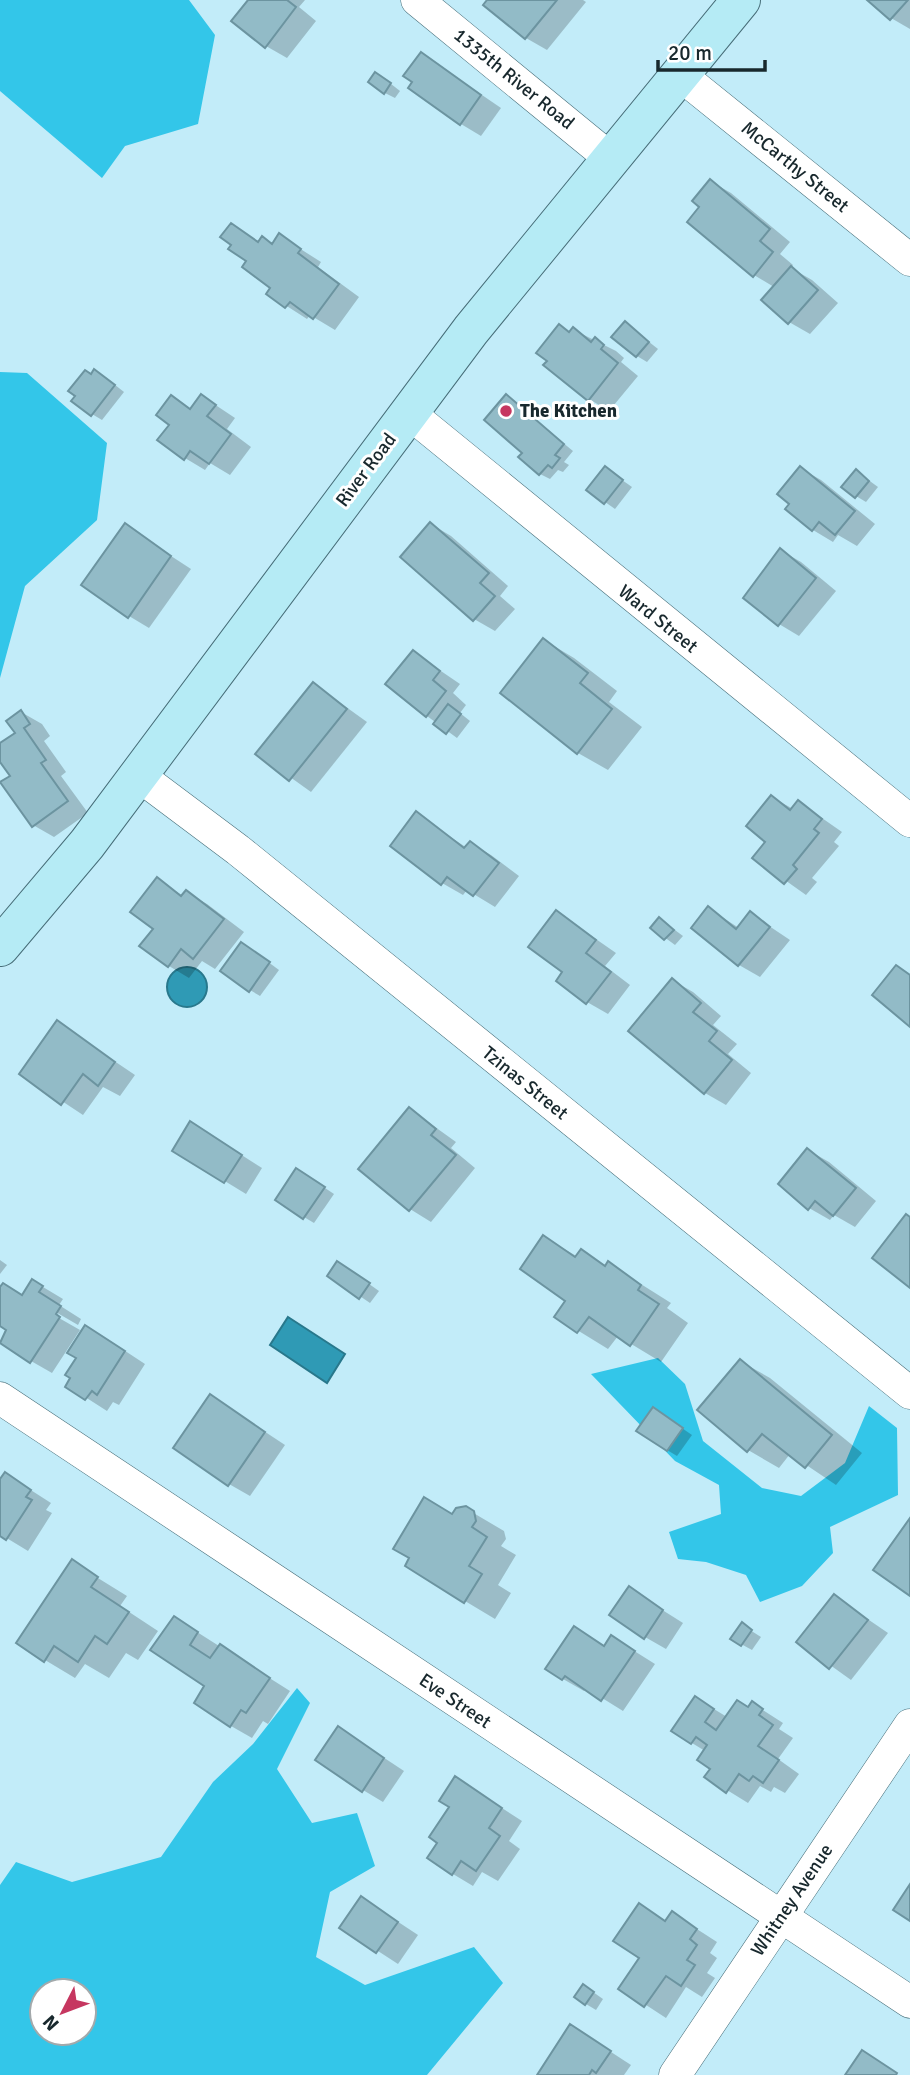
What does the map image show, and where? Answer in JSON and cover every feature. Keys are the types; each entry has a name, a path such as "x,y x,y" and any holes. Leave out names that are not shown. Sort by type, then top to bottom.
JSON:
{"street":[{"name":"1335th River Road","path":"417,0 611,159"},
{"name":"River Road","path":"0,947 87,844 471,330 741,0"},
{"name":"McCarthy Street","path":"679,74 910,260"},
{"name":"Ward Street","path":"409,413 910,821"},
{"name":"Tzinas Street","path":"138,775 239,849 910,1393"},
{"name":"Eve Street","path":"0,1398 910,2002"},
{"name":"Whitney Avenue","path":"675,2075 910,1726"}],"shaded area":[{"path":"0,0 189,0 215,35 198,124 125,146 102,178 0,91"},
{"path":"0,372 27,373 107,443 97,520 25,586 0,678"},
{"path":"187,967 201,973 207,987 201,1001 187,1007 173,1001 167,987 173,973"},
{"path":"288,1317 345,1354 327,1383 270,1345"},
{"path":"658,1358 685,1384 703,1441 762,1488 801,1496 845,1463 869,1406 897,1428 898,1495 830,1527 833,1553 802,1586 760,1602 746,1575 706,1562 678,1559 669,1532 721,1514 719,1485 675,1461 591,1374"},
{"path":"297,1688 310,1703 277,1769 312,1823 357,1813 375,1866 330,1892 316,1957 365,1985 474,1947 503,1983 427,2075 0,2075 0,1885 16,1862 72,1882 161,1857 213,1782 253,1744"}],"building":[{"path":"248,0 287,0 296,7 265,48 231,21"},
{"path":"487,0 557,0 525,39 483,5"},
{"path":"867,0 908,0 890,20"},
{"path":"421,52 481,95 460,125 408,88 412,82 403,76"},
{"path":"375,72 391,83 384,94 368,82"},
{"path":"710,179 770,229 760,241 773,252 753,277 687,222 699,207 692,201"},
{"path":"231,223 258,242 262,236 272,244 279,233 301,249 298,253 339,284 313,319 290,302 285,308 266,294 270,288 242,267 246,261 228,249 231,245 220,237"},
{"path":"791,266 818,290 788,324 761,300"},
{"path":"625,321 649,342 636,357 611,337"},
{"path":"559,324 569,332 573,327 591,342 595,337 604,345 601,349 618,363 588,401 543,365 547,361 536,353"},
{"path":"94,369 115,385 91,416 71,401 75,396 68,391 85,370 91,374"},
{"path":"201,394 216,405 207,416 231,434 209,464 190,451 184,460 157,440 169,425 156,415 171,395 190,409"},
{"path":"506,394 564,444 555,455 560,458 552,468 548,465 539,475 518,457 522,453 484,420"},
{"path":"605,466 623,480 604,504 586,490"},
{"path":"800,466 855,511 835,535 819,522 812,531 785,509 789,504 777,494"},
{"path":"856,469 869,481 855,498 841,487"},
{"path":"430,522 489,573 480,583 495,596 473,621 400,557"},
{"path":"125,523 171,556 128,618 81,585"},
{"path":"780,548 816,578 778,626 743,598"},
{"path":"543,638 588,673 580,683 612,709 577,754 500,693"},
{"path":"413,650 440,671 433,680 446,691 426,717 385,684"},
{"path":"313,682 347,709 289,781 255,754"},
{"path":"448,704 461,714 446,734 433,724"},
{"path":"21,710 30,724 24,728 46,760 41,763 68,801 32,827 0,782 10,776 0,762 0,743 15,733 6,721"},
{"path":"771,795 790,810 798,800 822,819 814,829 819,833 793,865 797,869 784,884 752,858 765,842 746,826"},
{"path":"416,811 464,848 470,841 499,863 473,896 447,877 441,885 390,846"},
{"path":"157,877 181,896 186,890 224,919 193,959 181,949 168,967 139,946 153,929 130,912"},
{"path":"708,906 736,929 750,911 770,927 738,966 691,928"},
{"path":"556,910 596,940 586,953 611,972 586,1004 556,981 562,972 528,947"},
{"path":"659,917 674,930 664,940 650,928"},
{"path":"241,942 270,962 249,992 220,971"},
{"path":"896,965 910,975 910,1027 872,995"},
{"path":"672,978 701,1003 693,1012 717,1031 709,1041 732,1060 704,1094 628,1031"},
{"path":"57,1020 115,1062 98,1086 83,1074 61,1105 19,1074"},
{"path":"409,1107 436,1129 431,1135 456,1155 409,1211 358,1169"},
{"path":"190,1121 242,1155 224,1183 172,1151"},
{"path":"807,1148 856,1188 833,1216 815,1201 808,1210 778,1184"},
{"path":"296,1168 325,1187 303,1219 275,1200"},
{"path":"906,1214 910,1217 910,1288 872,1258"},
{"path":"543,1235 575,1257 581,1249 605,1266 608,1261 641,1285 638,1290 659,1304 630,1346 589,1317 577,1333 554,1317 565,1301 520,1269"},
{"path":"337,1261 370,1283 359,1299 327,1276"},
{"path":"32,1279 43,1286 39,1292 61,1306 56,1314 60,1317 30,1363 0,1343 6,1330 0,1326 0,1287 3,1283 22,1295"},
{"path":"85,1325 125,1351 97,1395 92,1391 85,1400 65,1387 70,1378 65,1375 76,1358 67,1353"},
{"path":"740,1359 832,1435 805,1468 762,1434 747,1452 697,1410"},
{"path":"210,1394 265,1432 228,1486 173,1448"},
{"path":"653,1407 683,1428 667,1451 636,1431"},
{"path":"5,1472 31,1490 26,1497 32,1500 6,1540 0,1536 0,1479"},
{"path":"424,1497 452,1514 456,1508 466,1506 474,1511 476,1521 472,1527 487,1537 469,1566 482,1574 464,1603 405,1566 409,1558 393,1549"},
{"path":"910,1518 910,1596 873,1570"},
{"path":"72,1559 98,1577 91,1587 129,1612 107,1644 95,1636 78,1662 54,1646 44,1662 16,1643"},
{"path":"629,1586 663,1610 644,1639 609,1615"},
{"path":"834,1594 868,1620 829,1669 796,1642"},
{"path":"174,1616 198,1632 190,1645 210,1658 220,1644 270,1678 246,1713 241,1710 230,1727 194,1703 204,1686 150,1650"},
{"path":"742,1622 752,1630 741,1646 730,1639"},
{"path":"574,1626 604,1646 611,1635 635,1651 601,1701 565,1676 562,1680 545,1669"},
{"path":"695,1696 714,1709 705,1722 716,1730 737,1700 748,1707 752,1701 763,1709 759,1715 773,1725 758,1746 779,1760 763,1783 753,1776 749,1781 739,1774 726,1793 704,1777 710,1769 697,1760 707,1745 696,1737 691,1744 671,1731"},
{"path":"338,1726 384,1758 362,1792 315,1760"},
{"path":"455,1776 502,1808 489,1828 500,1836 476,1871 461,1861 452,1875 427,1858 437,1843 429,1837 449,1807 439,1801"},
{"path":"910,1884 910,1921 893,1910"},
{"path":"361,1896 398,1922 376,1953 339,1928"},
{"path":"639,1903 665,1921 672,1911 697,1929 690,1939 697,1945 687,1960 695,1965 681,1986 666,1976 644,2007 618,1989 639,1958 613,1941"},
{"path":"583,1984 594,1992 585,2005 574,1997"},
{"path":"570,2024 611,2051 596,2073 592,2070 589,2075 537,2075"},
{"path":"862,2050 897,2073 896,2075 845,2075"}],"place":[{"name":"The Kitchen","path":"506,411"}]}
